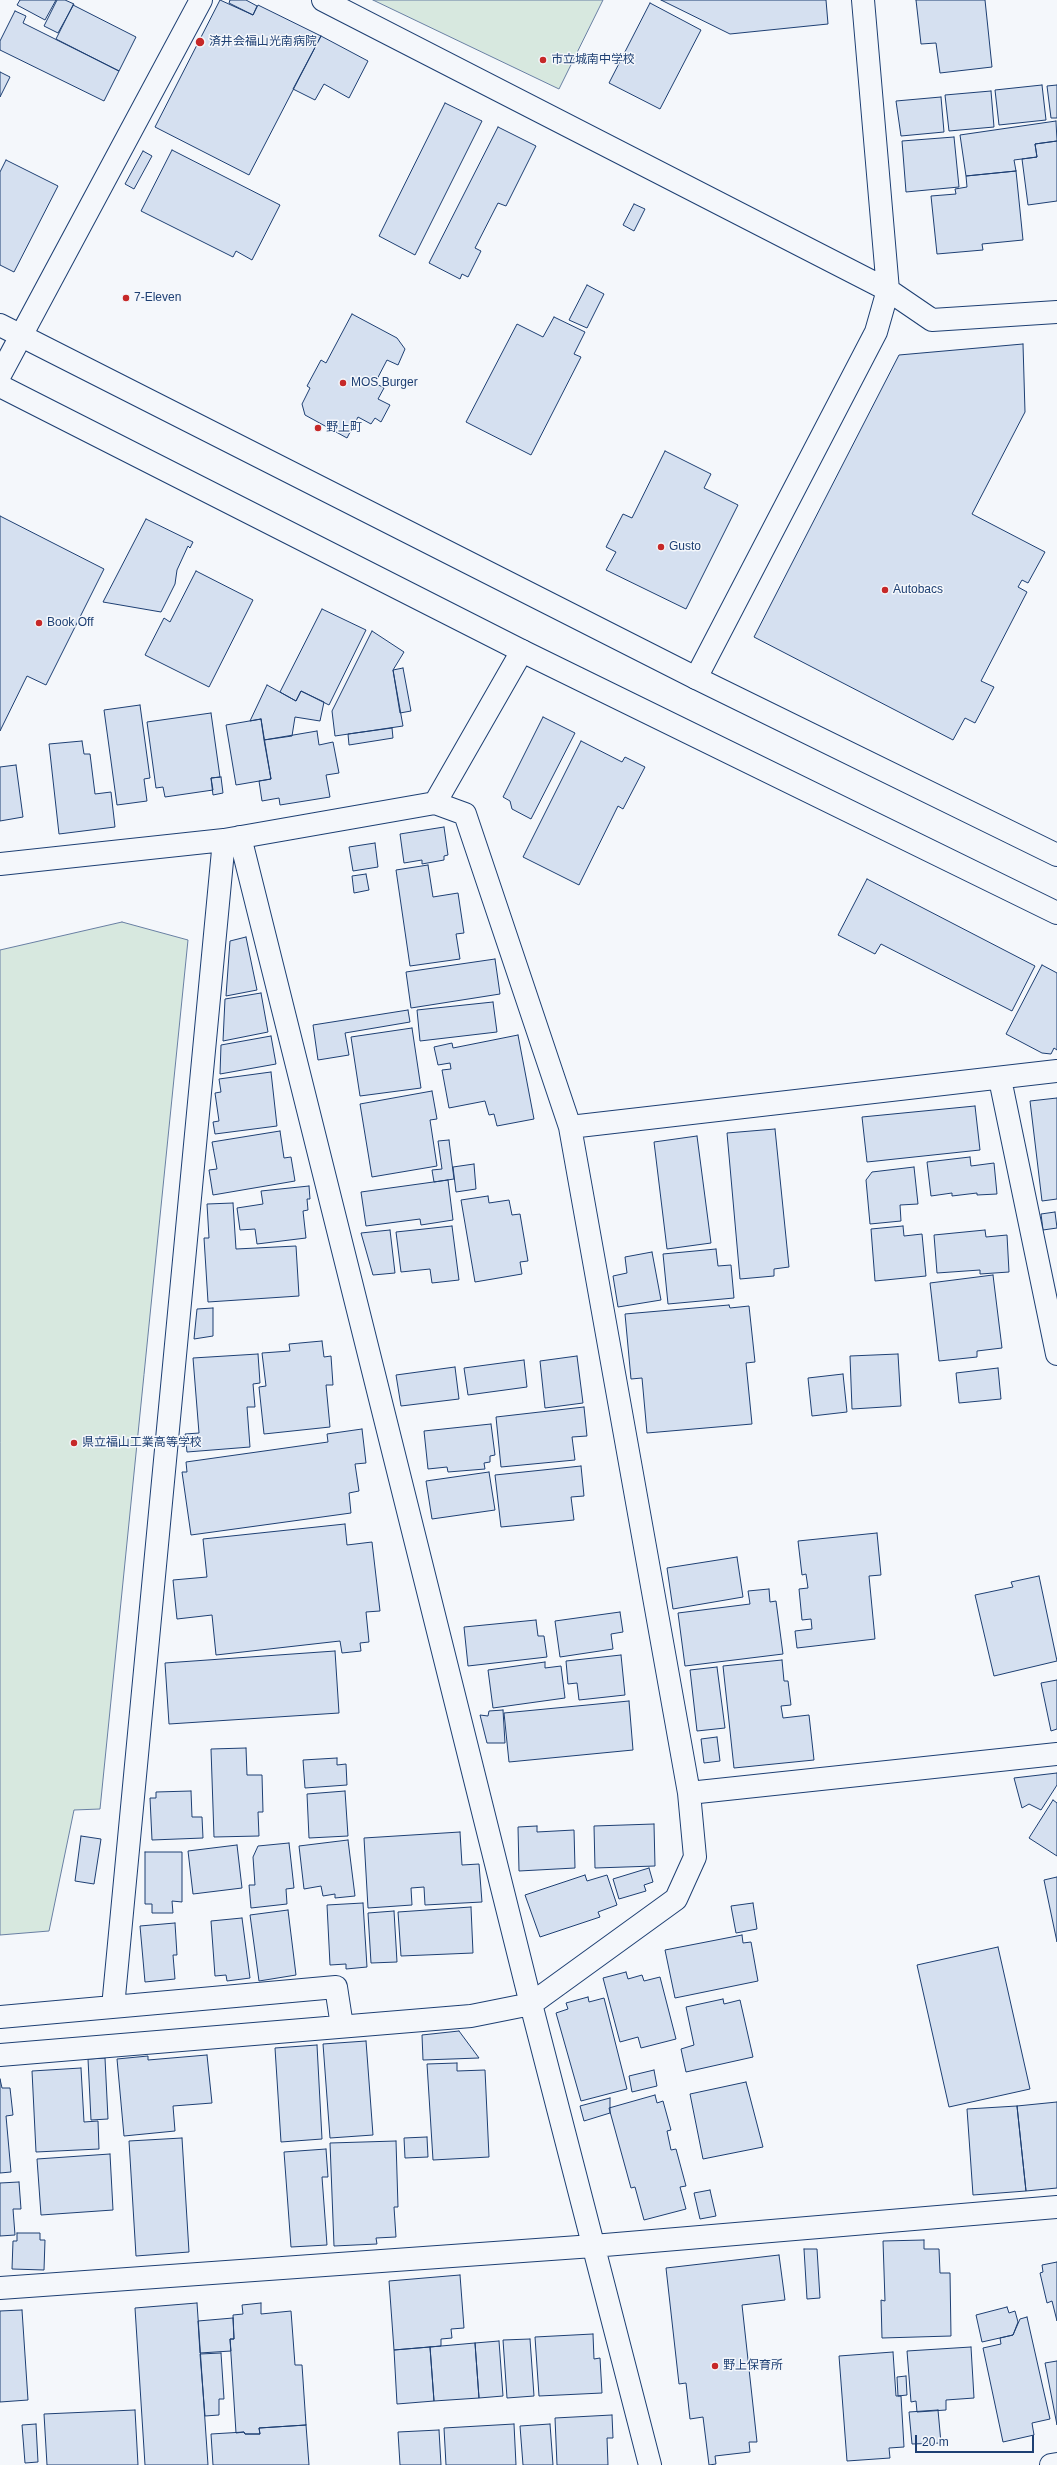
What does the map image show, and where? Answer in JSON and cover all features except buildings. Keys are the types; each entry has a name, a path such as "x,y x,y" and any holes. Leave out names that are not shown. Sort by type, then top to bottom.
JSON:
{"street":[{"path":"0,376 20,335 201,0"},
{"path":"323,0 888,290 932,320 1057,312"},
{"path":"696,678 876,332 888,290 863,0"},
{"path":"0,325 696,678 1057,855"},
{"path":"0,386 522,651 1057,913"},
{"path":"436,803 522,651"},
{"path":"0,864 232,838 436,803 465,814 570,1127 689,1793 695,1857 676,1899 531,2004 471,2016 0,2055"},
{"path":"232,838 650,2465"},
{"path":"113,2007 232,838"},
{"path":"570,1127 1000,1079 1057,1071"},
{"path":"1000,1079 1057,1354"},
{"path":"689,1793 1057,1754"},
{"path":"0,2017 336,1987 342,2026"},
{"path":"0,2288 593,2246 1057,2207"},
{"path":"1050,2465 1057,2464"}],"shaded area":[{"path":"373,0 603,0 559,89"},
{"name":"県立福山工業高等学校","path":"122,922 188,940 100,1809 74,1810 49,1931 0,1935 0,950"}],"place":[{"name":"済井会福山光南病院","path":"200,42"},
{"name":"市立城南中学校","path":"543,60"},
{"name":"7-Eleven","path":"126,298"},
{"name":"MOS Burger","path":"343,383"},
{"name":"野上町","path":"318,428"},
{"name":"Gusto","path":"661,547"},
{"name":"Autobacs","path":"885,590"},
{"name":"Book Off","path":"39,623"},
{"name":"県立福山工業高等学校","path":"74,1443"},
{"name":"野上保育所","path":"715,2366"}]}
